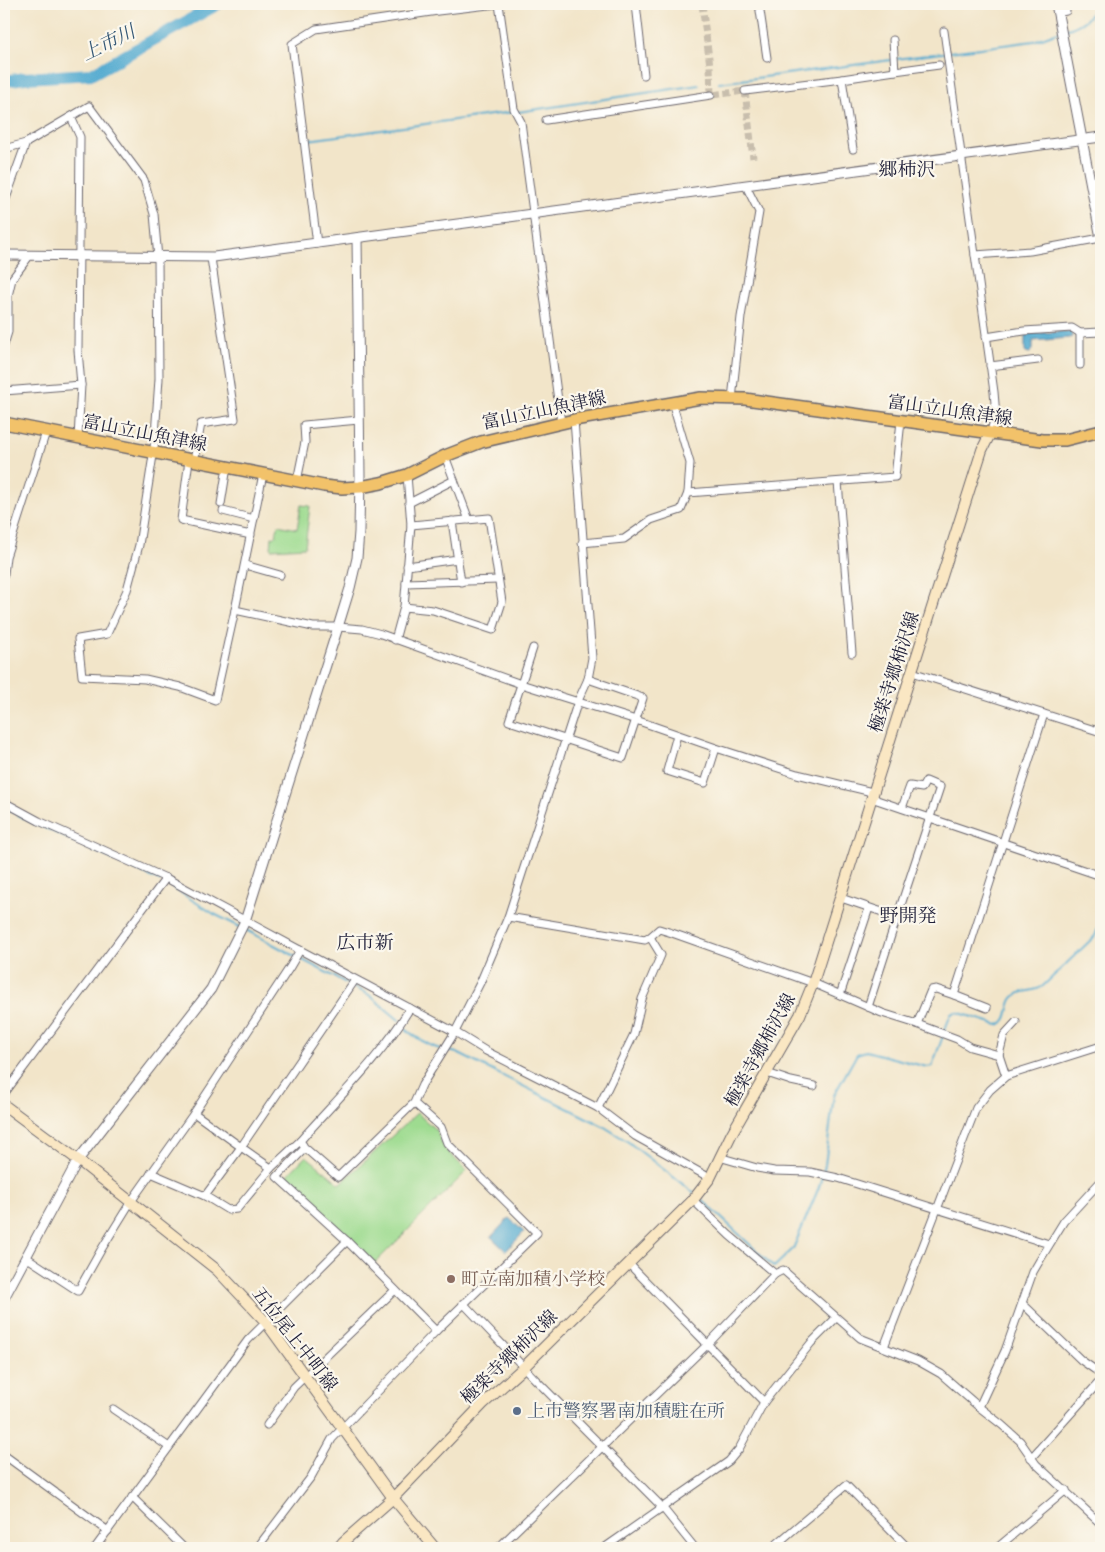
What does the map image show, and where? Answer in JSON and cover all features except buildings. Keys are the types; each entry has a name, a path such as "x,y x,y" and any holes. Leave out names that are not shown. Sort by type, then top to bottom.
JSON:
{"main road":[{"name":"富山立山魚津線","path":"4,423 153,454 342,488 381,483 407,475 445,456 481,442 574,420 701,398 732,398 1042,440 1065,440 1101,432"},
{"name":"極楽寺郷柿沢線","path":"338,1548 393,1498 483,1404 524,1367 629,1264 693,1200 710,1178 732,1133 800,1015 813,983 982,450 990,434"},
{"name":"五位尾上中町線","path":"4,1105 78,1160 217,1270 265,1321 393,1498 435,1548"}],"street":[{"path":"317,244 292,44 316,29 438,10 498,4 514,109 521,122 561,423"},
{"path":"636,4 644,75"},
{"path":"759,4 767,58"},
{"path":"975,255 1030,251 1101,238 1056,8 1066,10 1065,4"},
{"path":"944,31 996,415 990,434"},
{"path":"894,40 895,71"},
{"path":"745,91 939,65"},
{"path":"842,79 853,149"},
{"path":"546,120 711,95"},
{"path":"4,149 26,143 89,106 144,180 154,214 158,258 159,379 153,454 139,545 127,590 107,634 78,639 82,676 145,679 180,687 215,700 236,610 263,474"},
{"path":"71,117 80,137 78,350 81,385 78,438"},
{"path":"4,255 211,258 1101,137"},
{"path":"4,204 26,143"},
{"path":"732,398 741,317 759,212 746,186"},
{"path":"4,1298 78,1160 211,989 245,921 338,627 357,558 360,487 357,238"},
{"path":"4,345 8,332 8,296 12,279 30,255"},
{"path":"211,258 235,419 201,424 181,520 251,535"},
{"path":"986,337 1024,331 1072,328 1080,333 1101,332"},
{"path":"1080,333 1080,365"},
{"path":"990,366 1038,360"},
{"path":"4,392 81,385"},
{"path":"582,543 624,539 651,520 681,510 688,493 690,463 672,402"},
{"path":"297,481 304,442 304,425 359,420"},
{"path":"300,1141 305,1148 338,1177 414,1103 422,1085 455,1032 480,983 508,917 578,702 588,679 592,658 574,420"},
{"path":"688,493 895,477 900,421"},
{"path":"4,574 5,557 46,432"},
{"path":"445,456 469,520"},
{"path":"221,504 228,467"},
{"path":"396,640 404,607 411,525 407,475"},
{"path":"409,503 454,480"},
{"path":"838,482 852,653"},
{"path":"223,511 254,520"},
{"path":"404,607 433,610 493,630 502,602 489,518 411,525"},
{"path":"452,522 461,582"},
{"path":"407,566 458,559"},
{"path":"245,565 280,575"},
{"path":"406,583 498,580"},
{"path":"236,610 314,627 338,627 378,633 521,684 636,720 716,748 797,774 868,791 877,800 1101,876"},
{"path":"533,648 509,721 622,758 643,698 588,679"},
{"path":"912,672 1101,732"},
{"path":"954,995 1044,714"},
{"path":"677,735 666,771 705,783 716,748"},
{"path":"868,1007 940,787 926,781 922,788 910,786 902,808"},
{"path":"4,802 39,821 166,878 455,1032 510,1064 598,1108 635,1136 710,1178"},
{"path":"4,1094 166,878"},
{"path":"840,898 897,917"},
{"path":"840,995 869,908"},
{"path":"508,917 645,940 659,929 813,983 868,1007 957,1039 970,1047 999,1055"},
{"path":"598,1108 634,1034 642,999 661,955 650,937"},
{"path":"26,1257 78,1291 130,1203 194,1113 300,950"},
{"path":"206,1196 355,980"},
{"path":"917,1024 931,990 936,989 988,1008"},
{"path":"151,1173 206,1196 228,1210 237,1209 271,1168 300,1141 368,1064 398,1029 410,1008"},
{"path":"1006,1076 999,1055 1004,1035 1016,1022"},
{"path":"884,1347 976,1108 990,1090 1006,1076 1101,1046"},
{"path":"767,1073 814,1086"},
{"path":"257,1548 311,1477 332,1438 463,1303 536,1234 448,1143 441,1127 414,1103"},
{"path":"194,1113 271,1168"},
{"path":"305,1148 277,1177 347,1241 436,1331"},
{"path":"719,1157 757,1168 774,1171 810,1172 838,1178 1049,1244"},
{"path":"979,1407 1005,1350 1033,1272 1064,1221 1101,1181"},
{"path":"693,1200 729,1235 775,1274"},
{"path":"95,1548 248,1340 347,1241"},
{"path":"629,1264 764,1402"},
{"path":"498,1548 708,1344 775,1274 783,1270 860,1338 918,1361 941,1374 1020,1441 1031,1458 1101,1524"},
{"path":"267,1425 294,1387 395,1290"},
{"path":"463,1303 662,1507 695,1548"},
{"path":"1023,1304 1081,1360 1101,1374"},
{"path":"604,1548 729,1461 739,1449 764,1402 810,1343 836,1318"},
{"path":"1031,1458 1101,1380"},
{"path":"113,1409 169,1447"},
{"path":"4,1455 108,1532"},
{"path":"772,1548 846,1484 908,1548"},
{"path":"997,1548 1066,1490"},
{"path":"132,1497 184,1548"}],"green space":[{"path":"301,505 310,506 305,547 271,549 272,537 276,536 278,525 297,529"},
{"path":"417,1113 436,1130 445,1149 467,1171 375,1263 285,1178 306,1156 340,1184"}],"water":[{"path":"1071,331 1072,337 1069,338 1033,341 1033,350 1030,353 1025,352 1025,334"},
{"path":"509,1218 524,1232 506,1251 491,1237"}],"waterway":[{"name":"上市川","path":"4,81 92,74 218,4"},
{"path":"1065,30 1084,21 1096,4"},
{"path":"896,59 1034,41 1058,32"},
{"path":"719,83 891,60"},
{"path":"518,112 699,85"},
{"path":"308,140 513,112"},
{"path":"4,807 160,881"},
{"path":"164,882 214,914 240,927"},
{"path":"944,1032 951,1014 956,1012 998,1025 1002,1023 1007,1017 1013,998 1019,993 1036,990 1043,986 1095,936 1101,921"},
{"path":"244,929 369,995 399,1020"},
{"path":"402,1024 419,1039 441,1049"},
{"path":"699,1197 774,1267 793,1249 819,1187 825,1165 834,1095 857,1054 866,1051 927,1067 932,1066 943,1036"},
{"path":"445,1050 457,1053 603,1126 627,1141 694,1193"}],"tunnel":[{"path":"702,4 710,66 711,95 745,91 753,158"}],"place":[{"name":"町立南加積小学校","path":"451,1279"},
{"name":"上市警察署南加積駐在所","path":"517,1411"}],"district":[{"name":"郷柿沢","path":"907,169"},
{"name":"野開発","path":"908,915"},
{"name":"広市新","path":"365,942"}]}
